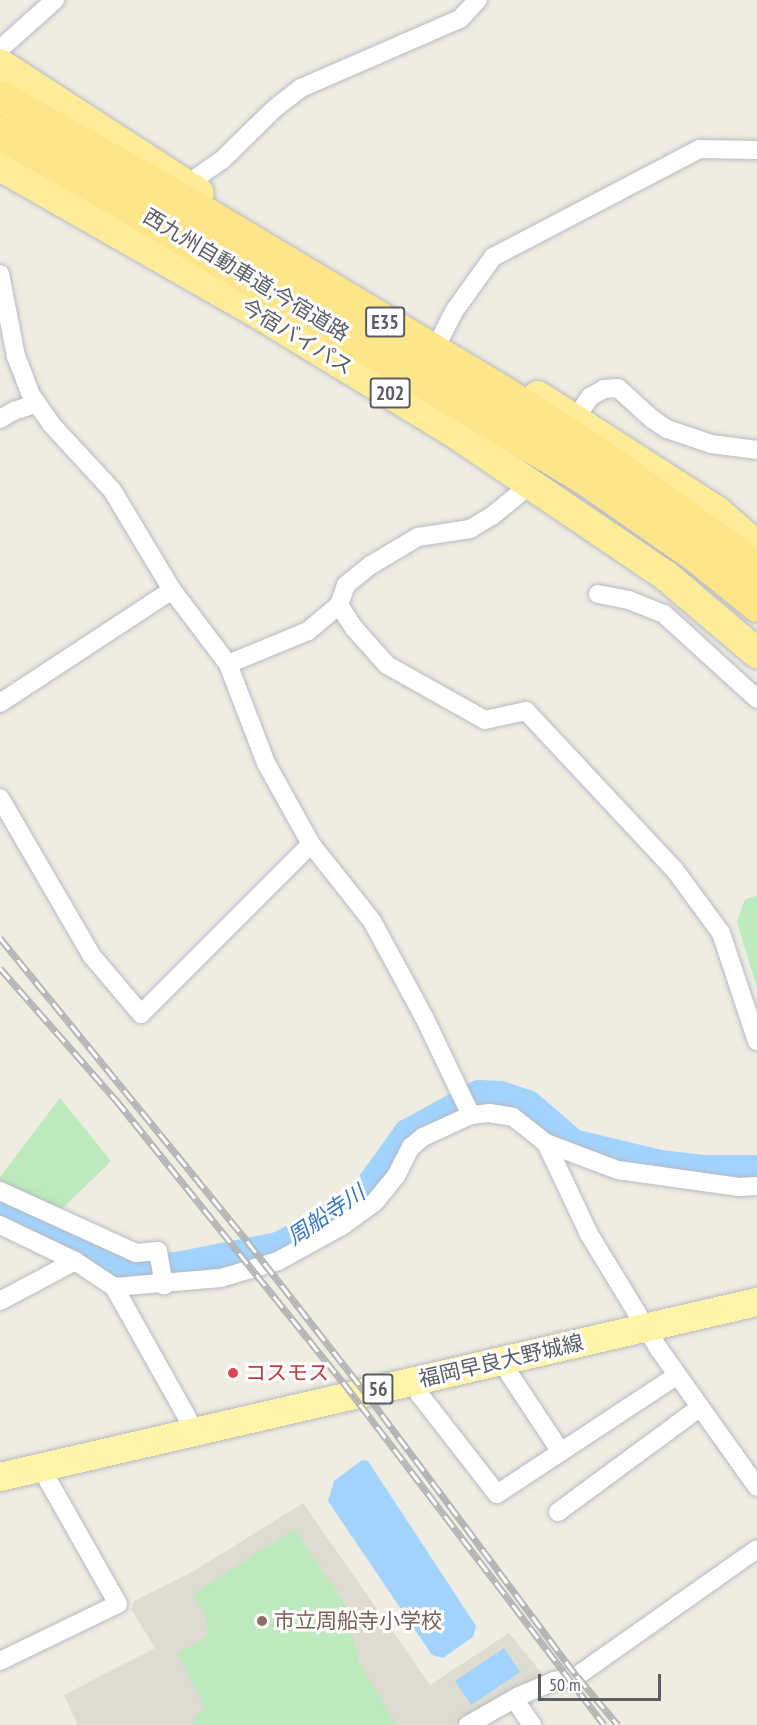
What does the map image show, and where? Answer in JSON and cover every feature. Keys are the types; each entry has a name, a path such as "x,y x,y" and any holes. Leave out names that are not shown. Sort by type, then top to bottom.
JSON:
{"highway":[{"path":"0,64 188,195"},
{"path":"0,80 123,150 188,195 441,337 575,419 718,512 757,546"},
{"name":"西九州自動車道;今宿道路","path":"0,97 188,195 599,454 757,568"},
{"name":"西九州自動車道;今宿道路","path":"0,133 103,191 585,478 694,554 757,605"},
{"name":"今宿バイパス","path":"0,166 251,309 452,431 665,575 757,653"}],"main road":[{"name":"福岡早良大野城線","path":"0,1478 757,1302"}],"street":[{"path":"0,49 55,0"},
{"path":"188,195 274,109 301,88 460,19 478,0"},
{"path":"441,337 455,310 493,257 700,149 757,150"},
{"path":"0,274 16,356 31,395 51,423 112,489 172,590 228,664 266,763 311,844 372,921 424,1017 471,1115"},
{"path":"575,419 590,397 604,389 618,388 652,420 667,429 711,444 757,450"},
{"path":"0,419 14,411 37,404"},
{"path":"228,664 308,631 339,605 346,585 371,565 418,537 470,528 492,516 531,484"},
{"path":"0,703 172,590"},
{"path":"598,594 629,600 664,614 757,699"},
{"path":"339,605 354,628 387,665 485,720 526,711 674,869 721,933 757,1041"},
{"path":"0,798 92,956 141,1014 311,844"},
{"path":"114,1287 221,1278 278,1262 333,1231 374,1203 396,1176 411,1147 423,1137 471,1115 489,1113 513,1117 546,1143 618,1170 739,1187 757,1186"},
{"path":"546,1143 589,1234 646,1328 676,1376 757,1487"},
{"path":"0,1191 136,1253 158,1251 164,1281"},
{"path":"0,1225 75,1261 114,1287 188,1419 192,1432"},
{"path":"0,1301 75,1261"},
{"path":"506,1361 510,1375 561,1452"},
{"path":"415,1380 420,1395 497,1494 676,1376"},
{"path":"558,1512 699,1408"},
{"path":"0,1661 118,1604 41,1468"},
{"path":"468,1725 514,1699 554,1681 577,1676 757,1549"},
{"path":"514,1699 532,1725"}],"shaded area":[{"name":"市立周船寺小学校","path":"303,1503 430,1685 509,1633 544,1676 454,1725 78,1725 64,1695 155,1648 131,1609 134,1601 192,1572"}],"green space":[{"path":"757,896 757,988 737,922 745,899"},
{"path":"60,1098 111,1161 59,1212 0,1184 0,1177"},
{"path":"294,1529 345,1604 359,1662 396,1725 197,1725 193,1718 205,1708 177,1653 204,1639 208,1633 205,1614 193,1594"}],"water":[{"path":"362,1460 368,1461 476,1626 473,1637 443,1658 432,1655 328,1501 334,1481"},
{"path":"504,1648 520,1672 471,1705 455,1681"}],"waterway":[{"name":"周船寺川","path":"0,1212 135,1271 177,1267 278,1247 315,1228 366,1192 408,1134 479,1095 500,1096 528,1105 573,1144 660,1165 703,1170 757,1170"}],"railway":[{"path":"0,938 247,1241 365,1392 577,1676 618,1725"},
{"path":"0,968 116,1100 343,1382 604,1725"}],"place":[{"name":"コスモス","path":"233,1373"},
{"name":"市立周船寺小学校","path":"262,1621"}]}
